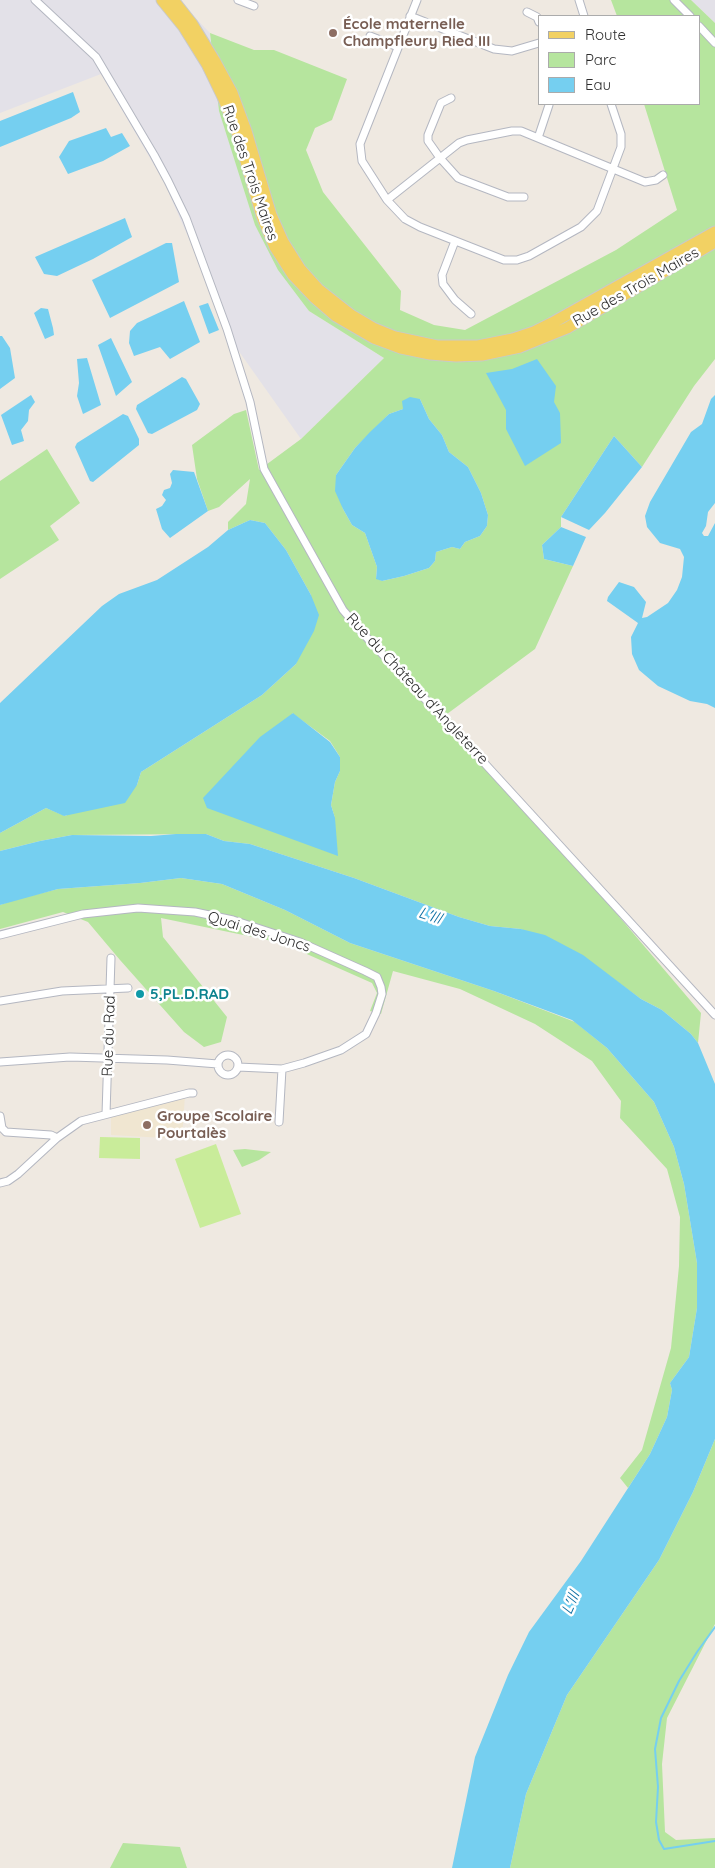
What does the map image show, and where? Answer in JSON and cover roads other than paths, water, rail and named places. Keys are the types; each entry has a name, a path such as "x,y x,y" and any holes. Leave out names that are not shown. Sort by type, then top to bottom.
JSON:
{"main road":[{"name":"Rue des Trois Maires","path":"162,0 184,27 208,64 223,96 238,134 262,216 276,247 293,274 314,297 336,316 374,338 401,348 430,354 456,356 482,355 520,348 567,328 715,242"},
{"name":"Rue des Trois Maires","path":"173,0 201,38 232,93 246,131 271,215 283,242 300,269 318,289 351,315 373,328 395,337 437,346 478,346 513,339 534,332 554,322 715,232"}],"street":[{"name":"Rue du Château d'Angleterre","path":"35,0 96,57 168,181 186,218 227,329 248,394 264,469 343,610 715,1015"},
{"path":"238,0 254,6"},
{"path":"417,0 360,144 362,160 387,200 405,220 504,260 517,260 529,256 580,227 597,210 621,147 621,134 611,105"},
{"path":"579,0 584,15"},
{"path":"674,0 689,15"},
{"path":"527,12 537,17 538,20"},
{"path":"410,16 494,49 512,51 538,43"},
{"path":"700,27 715,43"},
{"path":"370,36 398,47"},
{"path":"451,98 441,103 428,136 428,141 440,158 458,178 508,197 524,197"},
{"path":"538,138 549,105"},
{"path":"387,200 459,143 512,130 521,131 645,182 656,180 663,175"},
{"path":"455,241 442,275 443,284 455,300 471,314"},
{"name":"Quai des Joncs","path":"0,935 83,914 138,908 195,912 233,920 300,942 377,977 382,994 366,1034 341,1050 282,1069"},
{"name":"Rue du Rad","path":"106,1114 111,958"},
{"path":"0,1001 62,991 128,988"},
{"path":"0,1062 70,1056 218,1064"},
{"path":"229,1056 235,1058 238,1067 235,1072 227,1075 219,1070 218,1064 223,1057 229,1056"},
{"path":"238,1067 282,1069 279,1122"},
{"path":"0,1183 8,1181 18,1174 57,1138 81,1121 193,1093"},
{"path":"0,1116 2,1128 6,1132 51,1135 57,1138"}],"water":[{"path":"73,92 80,112 71,118 0,147 0,121"},
{"path":"106,128 111,137 122,133 130,146 103,161 68,174 59,157 69,141"},
{"path":"125,218 132,237 93,259 57,276 44,274 35,257"},
{"path":"166,243 172,243 179,282 110,318 92,280"},
{"path":"184,301 200,342 170,359 160,347 134,356 129,343 130,331 137,323"},
{"path":"208,303 219,330 209,334 199,306"},
{"path":"41,308 48,309 54,335 45,339 34,313"},
{"path":"0,336 2,336 10,348 15,378 0,389"},
{"path":"111,338 132,382 116,396 98,345"},
{"path":"87,358 101,405 83,414 77,396 79,383 77,359"},
{"path":"537,359 556,386 554,402 560,413 561,443 525,466 506,429 506,410 486,373 512,369"},
{"path":"182,377 186,379 200,404 197,410 152,434 148,433 136,409 137,405"},
{"path":"31,395 35,402 29,410 28,421 21,430 24,441 12,445 1,415"},
{"path":"715,395 715,503 708,512 706,526 702,533 704,536 708,536 715,523 715,708 707,704 690,701 658,686 639,670 632,654 631,637 638,623 607,601 619,582 634,587 646,602 642,618 647,617 668,603 677,590 682,577 684,557 680,549 660,543 647,527 645,516 650,502 691,432 702,424 711,399"},
{"path":"410,397 420,399 429,419 442,435 449,452 468,467 481,493 488,515 487,526 480,536 465,542 460,549 452,547 436,552 435,561 429,568 382,581 376,579 377,567 365,533 352,525 335,491 336,475 355,448 370,432 389,414 403,409 402,401"},
{"path":"123,414 128,416 139,439 139,445 93,482 90,481 75,447 77,443"},
{"path":"614,436 642,467 589,530 561,517"},
{"path":"173,470 194,472 208,511 170,538 162,529 156,509 162,506 166,500 162,495 164,490 170,488 172,483 170,474"},
{"path":"250,520 265,523 286,550 311,595 319,615 314,631 296,664 262,695 141,772 137,785 125,803 64,816 46,808 0,833 0,703 102,606 119,594 157,580 208,547 228,530"},
{"path":"561,527 586,537 573,566 544,559 542,545"},
{"path":"293,713 330,742 340,757 340,771 335,782 331,805 335,818 338,856 207,808 203,798 260,737"},
{"name":"L'Ill","path":"206,834 224,841 250,844 354,878 459,917 490,926 521,929 545,935 583,955 641,999 662,1010 691,1034 698,1043 715,1084 715,1439 693,1492 659,1560 567,1695 526,1794 510,1868 452,1868 475,1757 508,1675 529,1632 581,1561 650,1454 667,1417 672,1390 670,1383 689,1357 697,1308 697,1263 684,1184 674,1147 654,1102 607,1048 572,1020 494,991 350,943 285,910 222,884 181,878 58,889 0,905 0,851 72,835 151,836"}],"waterway":[{"path":"715,1627 679,1681 661,1718 655,1749 658,1787 656,1822 659,1840 664,1849 715,1841"}],"place":[{"name":"École maternelle Champfleury Ried III","path":"333,33"},
{"name":"5,PL.D.RAD","path":"140,994"},
{"name":"Groupe Scolaire Pourtalès","path":"147,1125"}]}
